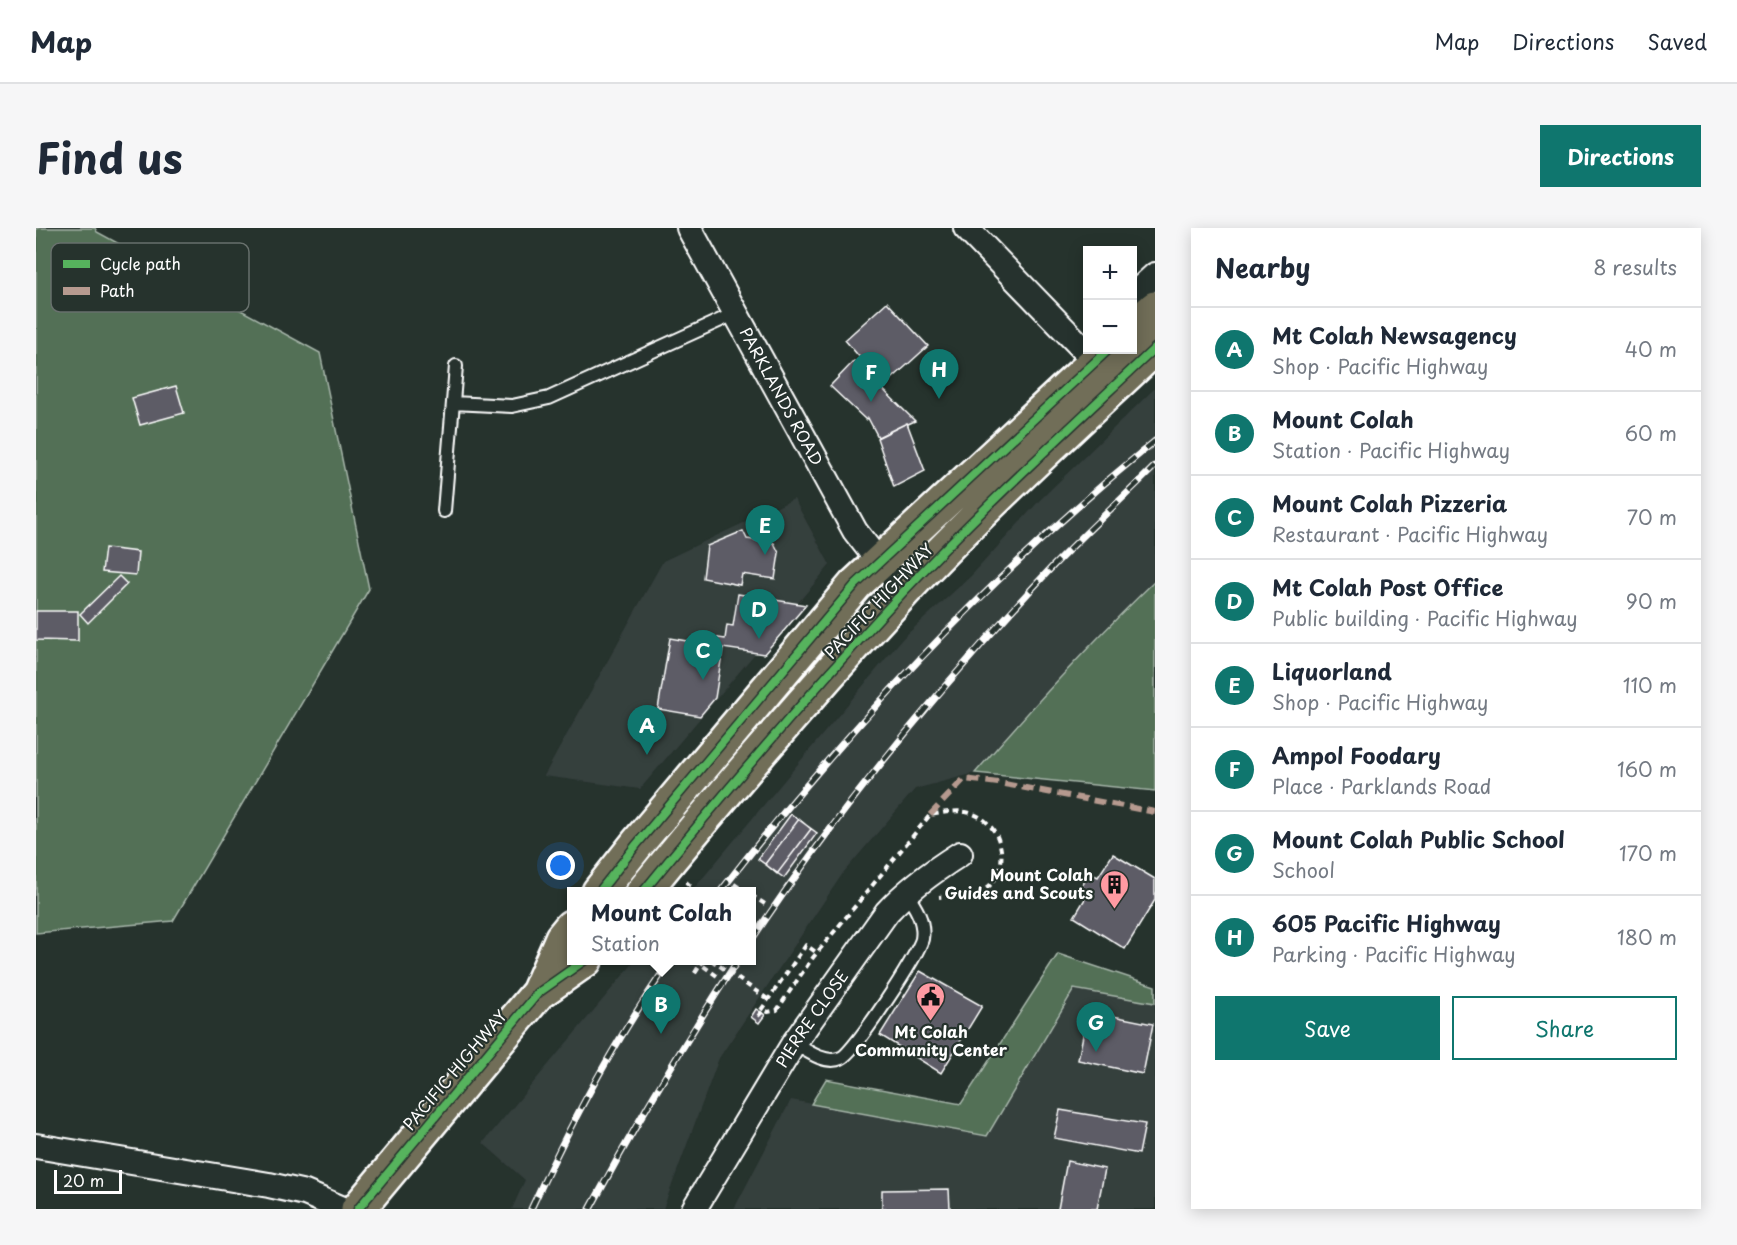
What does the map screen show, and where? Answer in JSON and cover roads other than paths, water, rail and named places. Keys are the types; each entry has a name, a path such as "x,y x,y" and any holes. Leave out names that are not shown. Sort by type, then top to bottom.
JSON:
{"main road":[{"path":"1137,324 1155,308"},
{"name":"PACIFIC HIGHWAY","path":"646,887 793,714 906,589 1063,434 1155,348"},
{"name":"PACIFIC HIGHWAY","path":"602,887 832,612 1087,354"},
{"name":"PACIFIC HIGHWAY","path":"538,993 562,938 567,932"},
{"name":"PACIFIC HIGHWAY","path":"358,1209 538,993 578,965"}],"street":[{"name":"PARKLANDS ROAD","path":"689,228 734,314 855,531 879,562 906,589"},
{"path":"966,228 1083,340"},
{"path":"1137,291 1155,275"},
{"path":"1137,347 1155,340"},
{"path":"1063,434 1074,404 1096,376 1093,354"},
{"path":"1100,354 1113,362 1126,354"},
{"name":"PIERRE CLOSE","path":"694,1209 794,1043 887,912 925,876 960,854"},
{"path":"36,1146 269,1185 305,1193 343,1209"}],"lane":[{"path":"453,403 512,406 549,398 734,314"},
{"path":"444,511 456,366"},
{"path":"794,1043 821,1058 831,1060 841,1058 855,1045 915,956 922,939 921,920 906,892"}],"railway":[{"path":"724,887 819,771 925,654 1037,544 1155,441"},
{"path":"756,934 820,842 933,700 1054,565 1155,466"},
{"path":"531,1209 595,1081 668,965"},
{"path":"590,1209 661,1083 735,965"}],"place":[{"name":"605 Pacific Highway","path":"939,399"},
{"name":"Ampol Foodary","path":"871,402"},
{"name":"Liquorland","path":"765,555"},
{"name":"Mt Colah Post Office","path":"759,639"},
{"name":"Mount Colah Pizzeria","path":"703,680"},
{"name":"Mt Colah Newsagency","path":"647,755"},
{"name":"Mount Colah Guides and Scouts","path":"1114,910"},
{"name":"Mt Colah Community Center","path":"931,1022"},
{"name":"Mount Colah","path":"661,1034"},
{"name":"Mount Colah Public School","path":"1096,1052"}]}
